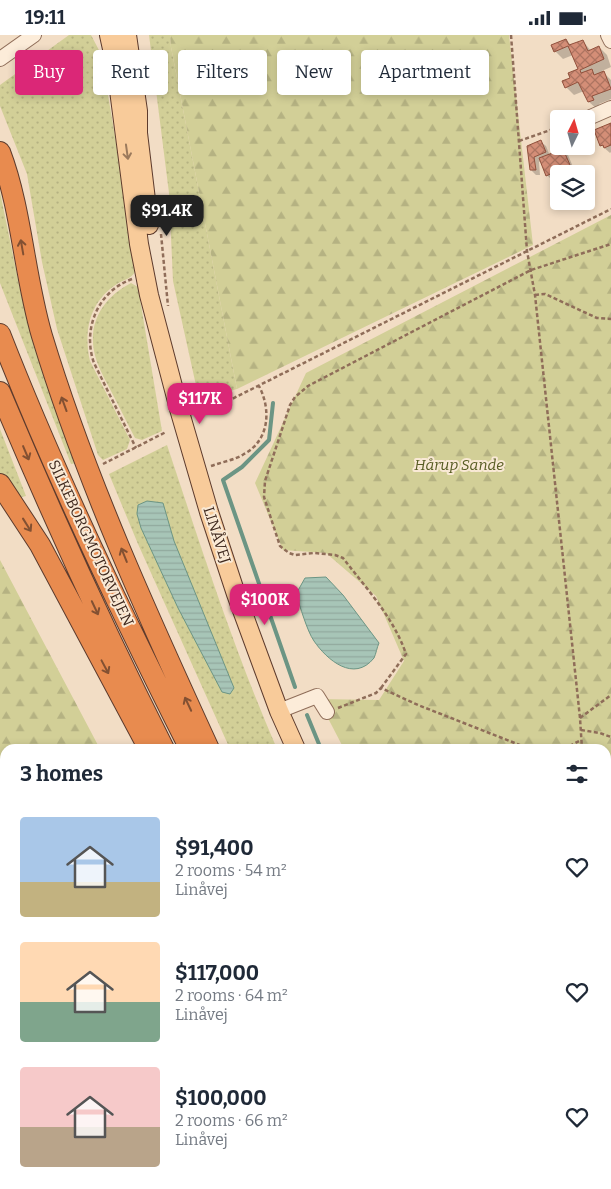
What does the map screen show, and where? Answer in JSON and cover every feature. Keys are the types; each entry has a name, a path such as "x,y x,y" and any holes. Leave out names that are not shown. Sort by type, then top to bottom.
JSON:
{"highway":[{"path":"0,151 10,185 41,334 63,400 142,600 207,744"},
{"name":"SILKEBORGMOTORVEJEN","path":"0,334 49,452 93,549 146,662 187,744"},
{"name":"SILKEBORGMOTORVEJEN","path":"0,392 74,563 162,744"},
{"path":"0,484 40,545 145,744"}],"main road":[{"name":"LINÅVEJ","path":"109,35 116,67 139,244 149,295 189,447 209,512 236,594 279,711 294,744"},
{"path":"119,35 131,112 138,133"},
{"name":"LINÅVEJ","path":"127,35 138,111 138,133 163,345"}],"street":[{"path":"0,54 19,35"},
{"path":"0,59 34,35"},
{"path":"608,35 611,41"},
{"path":"595,115 611,108"},
{"path":"279,711 317,696 327,713"}],"path":[{"path":"511,35 527,251 535,295 581,744"},
{"path":"518,141 550,130"},
{"path":"198,416 611,209"},
{"path":"161,234 169,311"},
{"path":"327,713 376,693 406,654 400,637 392,623 343,558 335,555 314,553 295,555 288,553 280,546 264,497 265,481 287,412 294,397 308,386 531,270 611,244"},
{"path":"136,278 119,285 104,299 96,310 89,336 90,350 94,363 136,448"},
{"path":"535,295 545,294 597,318 611,319"},
{"path":"207,467 244,455 260,439 265,429 267,412 264,396 259,386"},
{"path":"101,465 166,432"},
{"path":"381,688 418,705 517,744"},
{"path":"580,718 611,695"},
{"path":"580,730 611,737"},
{"path":"573,744 581,740"}],"green space":[{"path":"69,35 91,35 99,50 93,50 93,95 108,95 124,189 135,271 128,279 117,284 100,299 88,328 87,339 90,361 130,440 127,449 103,460 98,455 57,329 42,262 27,174 0,106 0,85 15,74 15,95 83,95 83,50 48,50"},
{"path":"149,35 170,35 178,83 178,95 180,95 237,389 208,397 197,390 173,281 169,193 157,95 168,95 168,50 151,50"},
{"path":"170,35 509,35 533,245 237,389 180,95 267,95 267,50 178,50 178,83"},
{"path":"0,192 22,299 78,463 71,464 0,283"},
{"name":"Hårup Sande","path":"611,215 611,744 341,744 318,699 379,700 404,661 376,596 326,553 283,550 255,483 306,373"},
{"path":"131,283 138,287 162,431 142,440 135,438 102,374 97,362 93,338 94,326 103,306 111,297"},
{"path":"0,429 26,496 18,498 0,474"},
{"path":"167,445 232,636 275,744 228,744 138,544 109,474"},
{"path":"0,560 97,744 0,744"}],"shaded area":[{"path":"147,501 163,503 174,541 234,688 230,694 222,692 178,608 141,528 137,514 138,505"},
{"path":"326,577 343,595 379,643 374,658 358,669 341,666 326,655 314,641 304,618 296,594 305,578"}],"building":[{"path":"566,39 569,45 583,40 588,51 599,46 604,59 580,70 581,73 592,69 594,75 604,71 611,89 592,96 594,100 588,102 578,82 565,88 562,81 570,78 568,73 578,69 568,46 554,52 551,45"},
{"path":"611,123 611,145 604,148 603,145 600,146 595,130"},
{"path":"541,140 546,152 534,157 536,170 530,170 527,146"},
{"path":"550,154 566,155 570,165 550,165 550,174 546,176 539,158"}],"waterway":[{"path":"273,403 269,440 242,467 223,480 295,687"},
{"path":"307,715 319,744"}]}
